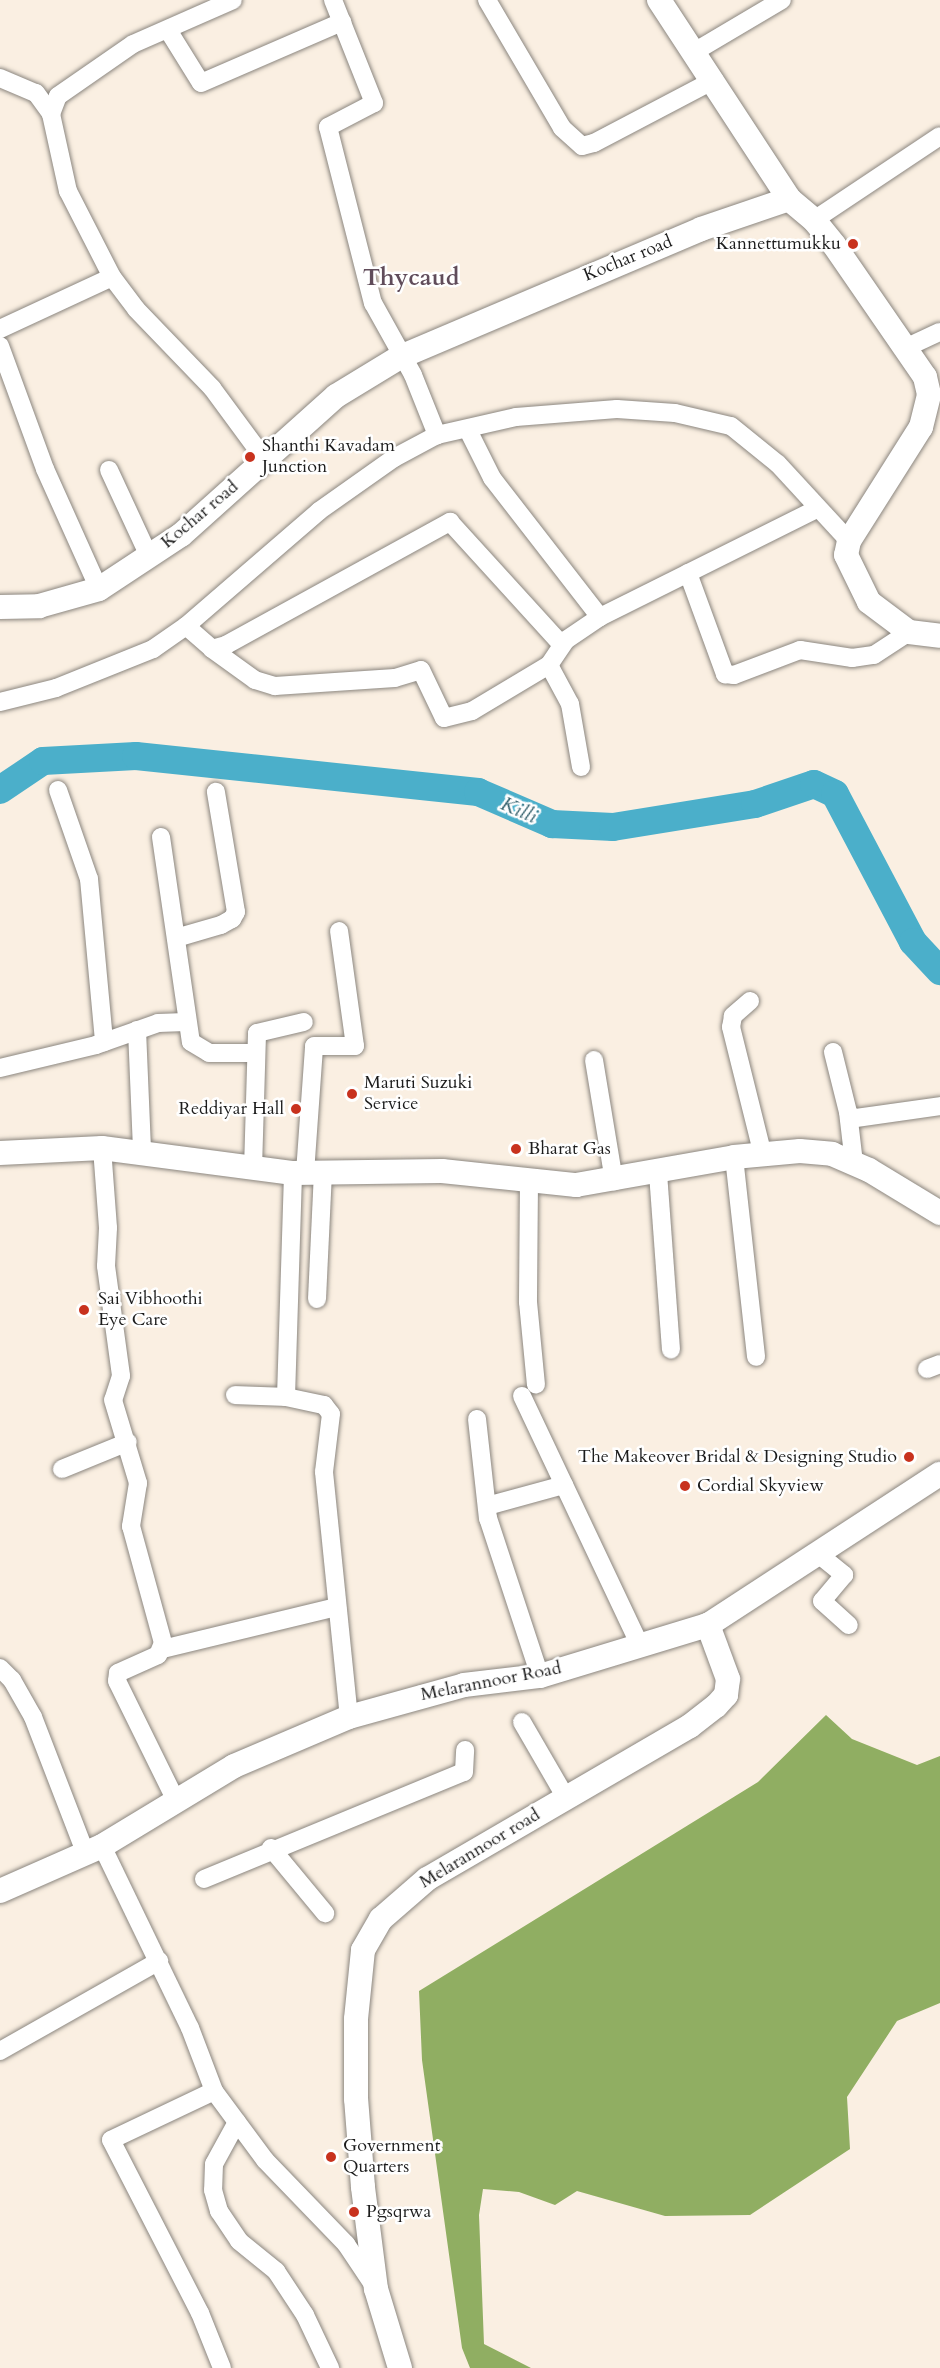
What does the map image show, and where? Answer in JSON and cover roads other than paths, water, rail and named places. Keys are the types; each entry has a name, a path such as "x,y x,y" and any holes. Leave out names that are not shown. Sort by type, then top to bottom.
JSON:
{"street":[{"path":"51,114 58,96 133,44 233,0"},
{"path":"333,0 374,103 328,127 367,284 400,357 413,375 436,435"},
{"path":"487,0 562,128 582,146 594,143 714,80"},
{"path":"659,0 714,80 789,199 814,220 925,377 930,395 928,409 921,427 849,541 846,555 869,602 909,632 940,636"},
{"path":"694,52 782,0"},
{"path":"168,30 201,83 342,22"},
{"path":"0,78 36,93 51,114 68,191 112,277 136,309 212,388 265,460"},
{"path":"814,220 940,136"},
{"name":"Kochar road","path":"0,607 39,606 99,589 181,535 336,396 400,357 690,234 789,199"},
{"path":"0,329 112,277"},
{"path":"905,348 940,332"},
{"path":"0,346 45,469 99,589"},
{"path":"0,702 56,688 153,649 186,626 319,512 394,458 436,435 516,417 617,410 687,416 731,426 778,464 817,509 849,541"},
{"path":"468,429 492,478 600,617"},
{"path":"109,470 149,556"},
{"path":"186,626 212,649 255,680 274,686 395,678 422,670 444,718 472,711 549,664 562,645 600,617 817,509"},
{"path":"212,649 251,632 450,522 562,645"},
{"path":"688,573 725,674 740,673 800,650 852,658 874,655 909,632"},
{"path":"549,664 570,704 581,767"},
{"path":"58,790 89,879 104,1042"},
{"path":"176,938 221,925 232,919 236,912 216,792"},
{"path":"161,837 186,1022 191,1042 208,1053 255,1053"},
{"path":"286,1397 307,1173 314,1046 355,1046 339,931"},
{"path":"750,1001 733,1016 731,1027 763,1155"},
{"path":"0,1068 104,1042 158,1023 186,1022"},
{"path":"254,1169 257,1033 304,1022"},
{"path":"136,1030 142,1151"},
{"path":"833,1052 849,1119 854,1163"},
{"path":"594,1060 614,1181"},
{"path":"849,1119 940,1106"},
{"path":"102,1149 108,1228 106,1266 120,1368 113,1400 128,1442 138,1483 131,1526 163,1649"},
{"path":"0,1154 102,1149 142,1151 254,1169 307,1173 442,1171 529,1182 576,1185 614,1181 734,1157 832,1154 854,1163 940,1214"},
{"path":"734,1157 756,1357"},
{"path":"307,1173 317,1299"},
{"path":"658,1173 671,1350"},
{"path":"529,1182 529,1390 564,1485 639,1644"},
{"path":"235,1395 286,1397 324,1405 332,1414 324,1472 349,1717"},
{"path":"477,1419 487,1506 500,1561 540,1676"},
{"path":"62,1468 128,1442"},
{"name":"Melarannoor Road","path":"0,1891 94,1850 177,1803 234,1766 349,1717 464,1685 540,1676 639,1644 676,1637 708,1625 940,1474"},
{"path":"487,1506 564,1485"},
{"path":"817,1553 844,1575 822,1600 849,1625"},
{"path":"177,1803 117,1681 118,1673 163,1649 338,1607"},
{"name":"Melarannoor road","path":"400,2368 376,2289 356,2099 356,2019 363,1950 381,1919 427,1879 690,1726 726,1695 729,1679 708,1625"},
{"path":"0,1668 12,1680 33,1717 94,1850 159,1961 214,2091 265,2160 346,2244 376,2289"},
{"path":"522,1722 566,1798"},
{"path":"204,1879 272,1848 464,1772 465,1750"},
{"path":"272,1848 325,1913"},
{"path":"0,2051 159,1961"},
{"path":"214,2091 111,2140 200,2313 222,2368"},
{"path":"237,2122 214,2164 213,2190 219,2211 238,2241 276,2271 305,2315 330,2368"}],"waterway":[{"name":"Killi","path":"0,790 43,761 136,756 478,792 552,824 613,827 755,804 814,784 835,794 913,942 940,971"}],"place":[{"name":"Kannettumukku","path":"853,244"},
{"name":"Shanthi Kavadam Junction","path":"250,457"},
{"name":"Maruti Suzuki Service","path":"352,1094"},
{"name":"Reddiyar Hall","path":"296,1109"},
{"name":"Bharat Gas","path":"516,1149"},
{"name":"Sai Vibhoothi Eye Care","path":"84,1310"},
{"name":"The Makeover Bridal & Designing Studio","path":"909,1457"},
{"name":"Cordial Skyview","path":"685,1486"},
{"name":"Government Quarters","path":"331,2157"},
{"name":"Pgsqrwa","path":"354,2212"}],"district":[{"name":"Thycaud","path":"411,278"}]}
